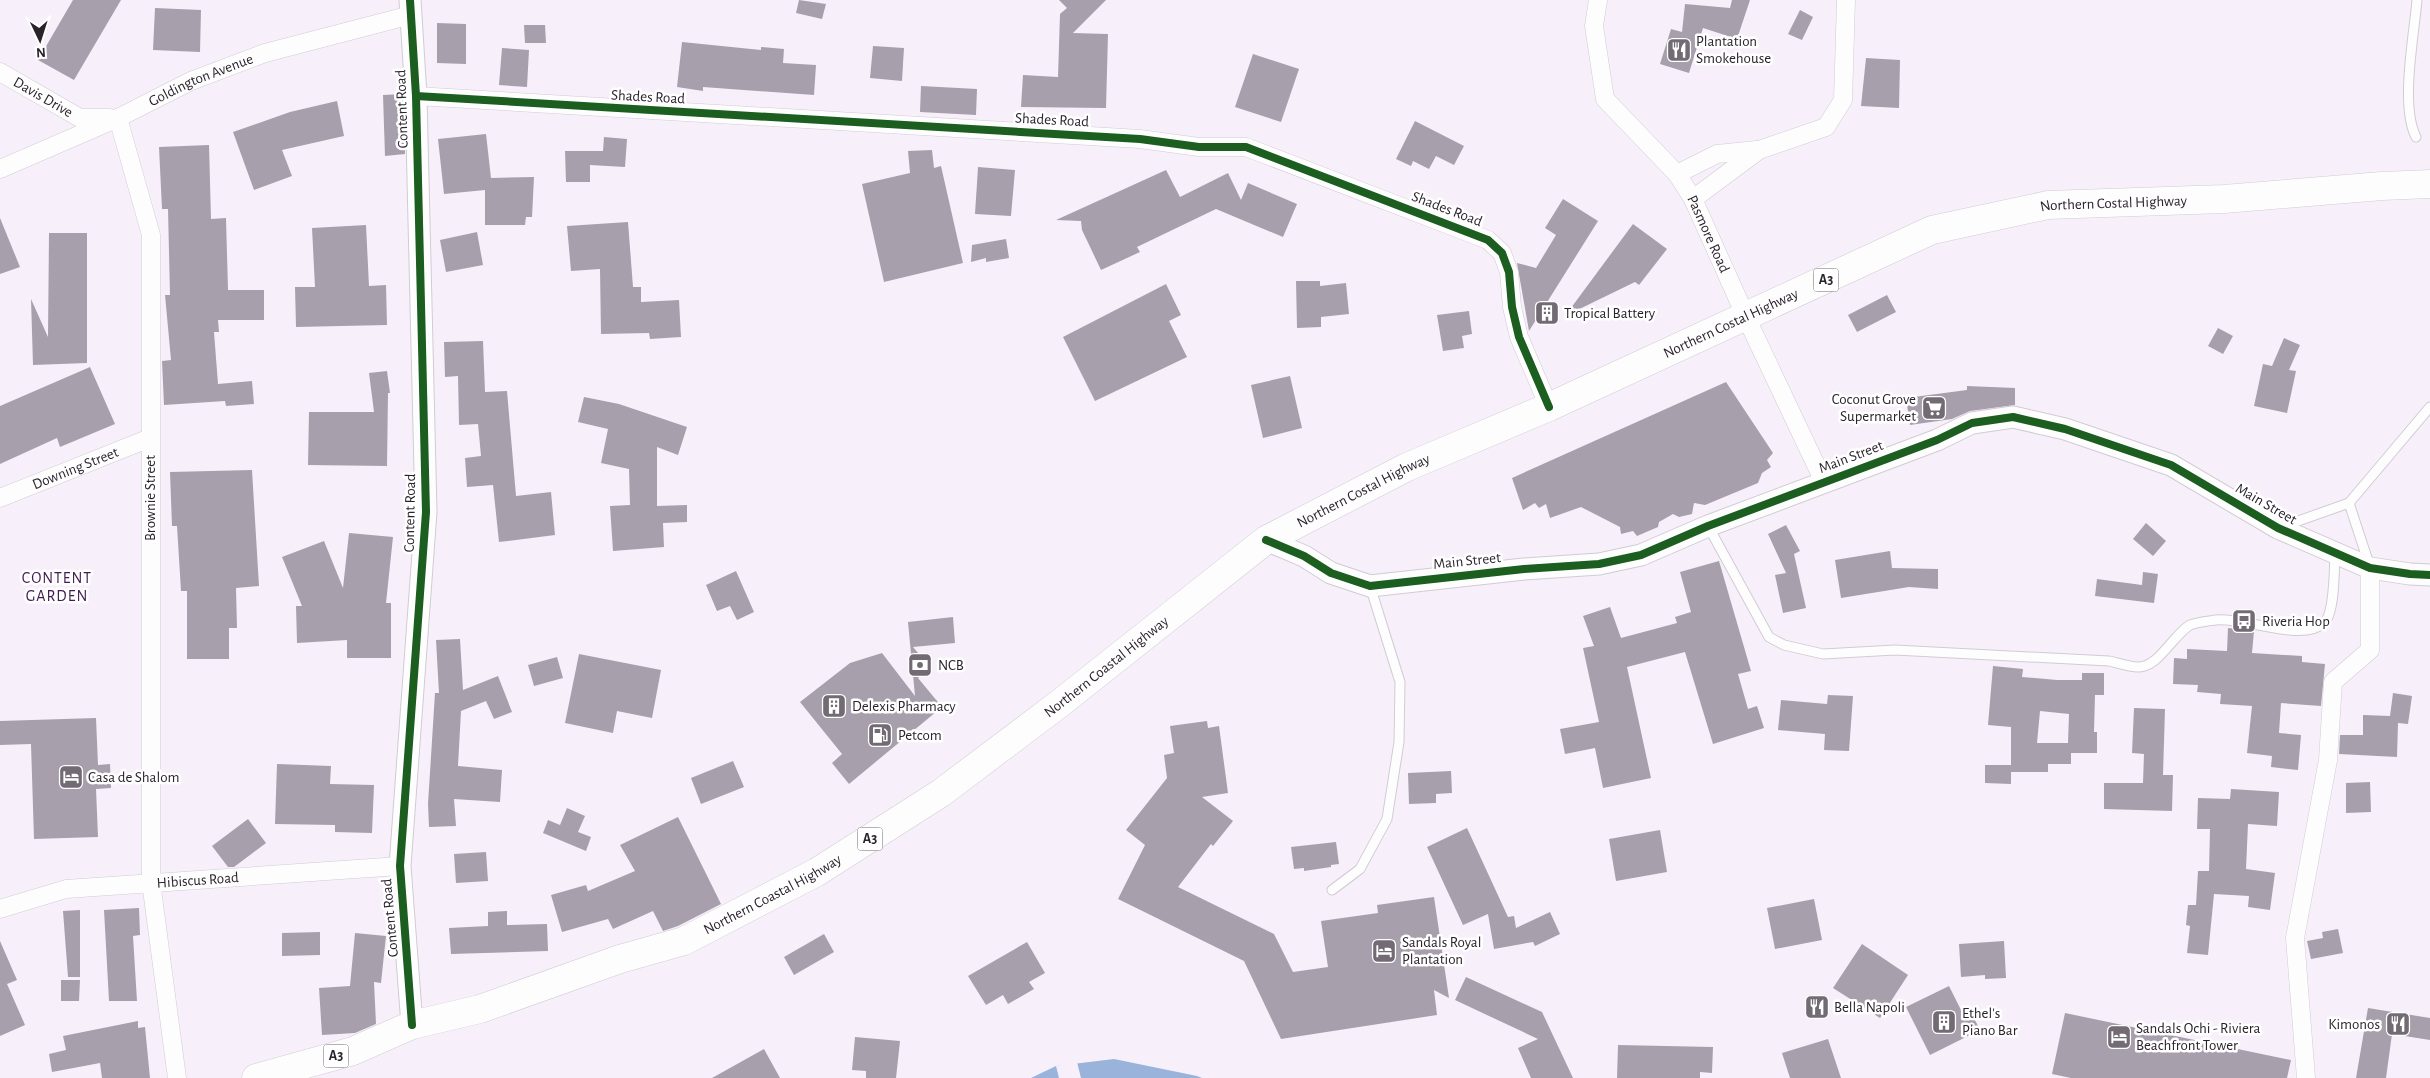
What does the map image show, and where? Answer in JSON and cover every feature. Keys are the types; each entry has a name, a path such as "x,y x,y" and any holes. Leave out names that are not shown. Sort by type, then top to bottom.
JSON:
{"main road":[{"name":"Northern Costal Highway","path":"1266,540 1407,467 1549,407 1932,230 2048,205 2224,198 2430,184"},
{"name":"Northern Coastal Highway","path":"256,1078 353,1051 412,1025 480,1009 620,959 684,941 817,872 941,793 1059,704 1266,540"}],"street":[{"name":"Pasmore Road","path":"1598,0 1594,26 1605,99 1677,174 1693,199 1824,482"},
{"path":"1677,174 1716,154 1759,150 1826,127 1843,100 1846,0"},
{"name":"Content Road","path":"410,8 416,96 426,512 400,866 412,1025"},
{"name":"Goldington Avenue","path":"0,169 118,118 192,81 265,53 410,8"},
{"name":"Davis Drive","path":"0,72 80,118 118,118"},
{"name":"Shades Road","path":"416,96 1140,139 1199,147 1246,147 1488,240 1502,253 1509,272 1512,307 1519,337 1549,407"},
{"name":"Brownie Street","path":"118,118 151,235 151,882 177,1078"},
{"path":"1693,199 1759,150"},
{"name":"Main Street","path":"1266,540 1304,556 1331,573 1370,586 1524,569 1599,564 1641,556 1708,526 1937,440 1972,423 2013,417 2065,429 2171,464 2278,528 2370,568 2430,575"},
{"name":"Downing Street","path":"0,498 150,438"},
{"path":"2306,1078 2295,938 2328,760 2333,682 2370,650 2370,568"},
{"name":"Hibiscus Road","path":"0,909 66,889 400,866"}],"lane":[{"path":"2416,137 2411,126 2408,101 2417,0"},
{"path":"2278,528 2349,503 2430,407"},
{"path":"2349,503 2370,568"},
{"path":"1708,526 1769,637 1784,645 1823,654 1905,651 2109,661 2139,668 2151,664 2191,625 2218,620 2303,631 2314,629 2324,624 2330,616 2335,553"},
{"path":"1332,890 1360,869 1388,819 1399,742 1400,682 1370,586"}],"water":[{"path":"1114,1059 1202,1078 1031,1078 1056,1066"}],"pier":[{"path":"1077,1062 1081,1078 1059,1078 1056,1066"}],"building":[{"path":"73,0 121,0 74,80 38,60"},
{"path":"799,0 826,4 822,19 796,13"},
{"path":"1059,0 1106,0 1073,33 1108,34 1106,108 1021,107 1023,75 1058,77 1060,14 1067,8"},
{"path":"1732,0 1750,0 1737,39 1703,28 1689,73 1660,64 1671,29 1682,32 1685,4 1730,8"},
{"path":"155,8 201,10 200,52 153,50"},
{"path":"1800,10 1813,17 1802,40 1788,34"},
{"path":"437,23 466,24 466,64 437,63"},
{"path":"524,25 545,25 546,43 525,43"},
{"path":"682,42 761,50 761,47 784,49 783,63 816,65 814,95 703,87 703,91 677,87"},
{"path":"873,46 904,48 902,81 870,78"},
{"path":"502,48 529,50 527,87 499,85"},
{"path":"1253,54 1299,69 1281,122 1235,107"},
{"path":"1866,58 1900,60 1899,108 1861,106"},
{"path":"921,86 977,89 976,115 920,112"},
{"path":"403,94 405,154 385,156 383,95"},
{"path":"337,101 344,136 282,150 292,176 254,190 233,132 290,112"},
{"path":"1415,121 1464,146 1454,165 1436,156 1429,169 1413,161 1411,166 1396,159"},
{"path":"486,134 491,178 534,177 532,217 526,217 525,225 485,225 485,190 444,194 438,139"},
{"path":"604,137 627,139 625,167 590,165 590,182 566,182 565,151 603,151"},
{"path":"209,145 211,219 226,218 228,290 264,290 264,320 218,320 219,332 214,332 218,384 252,381 254,404 226,406 225,401 164,405 162,361 171,360 165,295 170,295 168,209 162,209 159,147"},
{"path":"932,150 934,168 941,166 963,263 884,282 862,184 910,173 908,151"},
{"path":"978,167 1015,170 1011,216 975,214"},
{"path":"1166,170 1180,197 1228,173 1241,200 1248,183 1297,204 1283,237 1216,209 1137,247 1140,252 1101,270 1082,230 1081,221 1056,220"},
{"path":"1563,199 1598,221 1529,331 1517,263 1536,268 1556,235 1545,228"},
{"path":"0,218 20,267 0,274"},
{"path":"628,222 633,287 641,287 641,302 679,300 681,337 650,339 649,333 601,334 600,269 571,271 567,226"},
{"path":"1633,224 1667,249 1639,285 1635,282 1565,316"},
{"path":"366,225 369,286 386,285 387,325 296,327 295,287 315,287 312,228"},
{"path":"477,232 483,265 446,272 440,240"},
{"path":"49,233 87,233 87,363 33,365 31,299 48,337"},
{"path":"1006,239 1009,258 986,262 986,258 971,262 972,245"},
{"path":"1296,281 1320,281 1320,286 1346,283 1349,314 1321,317 1321,327 1297,328"},
{"path":"1166,284 1181,315 1169,321 1187,357 1095,401 1063,337"},
{"path":"1887,295 1896,312 1857,332 1848,315"},
{"path":"1469,311 1472,334 1462,336 1464,348 1443,351 1437,315"},
{"path":"2218,328 2233,336 2223,354 2208,346"},
{"path":"2284,338 2300,345 2289,370 2296,371 2287,413 2254,406 2263,364 2272,366"},
{"path":"483,341 485,392 507,391 516,496 551,492 555,535 499,542 493,485 467,487 465,458 481,456 478,424 459,425 458,376 445,377 444,342"},
{"path":"90,367 115,424 60,447 57,438 0,464 0,406"},
{"path":"387,371 390,393 388,393 387,466 308,465 309,412 374,412 369,373"},
{"path":"1290,376 1302,428 1263,438 1251,385"},
{"path":"1726,382 1773,453 1767,460 1771,467 1762,473 1758,483 1705,505 1694,503 1692,514 1679,517 1673,514 1659,522 1658,527 1637,536 1633,531 1621,534 1620,527 1581,507 1550,518 1546,504 1539,508 1535,503 1523,510 1512,478"},
{"path":"1967,386 2015,388 2015,405 1970,411 1952,419 1910,425 1906,398 1967,390"},
{"path":"584,397 619,404 687,427 678,455 657,447 657,506 687,505 687,522 663,523 664,547 613,551 610,506 630,505 629,469 601,463 608,429 578,422"},
{"path":"252,470 259,586 236,588 237,628 229,628 229,659 187,659 187,591 181,591 177,526 172,526 170,472"},
{"path":"2146,523 2166,541 2153,556 2133,539"},
{"path":"1786,525 1800,551 1794,554 1806,608 1783,613 1775,575 1786,573 1768,534"},
{"path":"349,533 393,537 386,603 391,603 391,658 347,658 347,640 297,643 296,606 302,606 282,557 324,541 343,588"},
{"path":"1890,551 1892,568 1938,569 1938,589 1909,587 1841,598 1835,560"},
{"path":"1719,561 1751,671 1738,674 1748,709 1757,706 1764,728 1713,744 1685,652 1627,667 1651,778 1603,788 1595,748 1565,754 1560,729 1599,722 1583,648 1594,646 1583,616 1610,607 1621,638 1677,623 1675,617 1691,612 1680,572"},
{"path":"736,571 754,612 737,620 730,606 717,611 706,585"},
{"path":"2143,572 2158,574 2154,603 2095,596 2097,579 2142,585"},
{"path":"953,617 955,643 913,647 931,668 918,678 942,707 849,784 832,763 842,754 800,702 850,663 882,653 915,696 908,622"},
{"path":"2228,628 2254,631 2252,653 2302,656 2302,662 2325,664 2321,706 2281,703 2279,733 2301,735 2298,770 2271,767 2272,756 2247,753 2252,706 2220,704 2221,694 2197,692 2198,685 2173,684 2174,658 2187,659 2187,649 2227,651"},
{"path":"460,639 463,690 498,676 512,712 494,719 486,701 461,711 458,766 502,770 500,802 454,799 456,826 429,827 428,804 435,693 439,693 436,640"},
{"path":"579,654 661,670 652,718 617,711 613,733 565,723"},
{"path":"557,657 563,678 534,686 528,665"},
{"path":"1993,666 2023,669 2022,677 2057,680 2082,680 2082,673 2104,673 2104,695 2095,695 2094,732 2097,732 2097,753 2071,753 2071,764 2048,764 2048,772 2011,772 2011,784 1985,783 1985,765 2011,765 2011,727 1988,725","holes":["2040,711 2069,714 2068,743 2037,743"]},
{"path":"2393,693 2412,696 2408,724 2398,723 2397,757 2339,754 2340,735 2363,735 2363,715 2390,716"},
{"path":"1828,695 1853,696 1849,751 1824,750 1825,734 1778,730 1781,700 1827,704"},
{"path":"2134,708 2165,709 2163,775 2173,775 2172,811 2104,809 2104,783 2143,783 2144,754 2132,753"},
{"name":"Casa de Shalom","path":"96,718 98,765 110,764 111,788 96,789 98,837 34,839 31,744 0,745 0,721"},
{"name":"Sandals Royal Plantation","path":"1207,721 1208,728 1219,726 1228,793 1202,797 1233,821 1213,846 1211,844 1178,887 1274,934 1293,972 1328,967 1321,921 1378,913 1377,905 1434,897 1449,998 1434,990 1437,1015 1281,1039 1244,961 1118,899 1145,845 1126,830 1167,778 1164,755 1174,753 1170,726"},
{"path":"733,761 744,787 701,804 691,778"},
{"path":"277,764 331,766 330,784 374,785 372,833 335,832 335,825 275,824"},
{"path":"1451,771 1452,793 1436,794 1436,803 1409,804 1408,773"},
{"path":"2370,782 2371,812 2346,813 2346,783"},
{"path":"2231,789 2279,792 2277,826 2248,824 2246,869 2275,873 2270,910 2248,907 2249,896 2214,894 2208,955 2187,953 2190,926 2186,925 2188,905 2196,905 2198,871 2209,871 2210,829 2197,829 2198,798 2230,799"},
{"path":"567,808 585,816 578,832 591,837 586,851 543,833 548,820 560,825"},
{"path":"678,817 721,904 678,926 663,931 653,911 613,929 608,919 562,932 551,895 586,885 588,891 635,871 620,845"},
{"path":"248,819 266,843 234,867 228,867 212,846"},
{"path":"1467,828 1508,917 1514,916 1516,928 1550,912 1560,934 1535,946 1533,942 1494,949 1488,914 1463,925 1427,847"},
{"path":"1660,830 1667,872 1616,881 1609,839"},
{"path":"1336,842 1339,864 1304,871 1304,868 1294,869 1291,847"},
{"path":"486,852 488,881 456,883 454,854"},
{"path":"1814,899 1822,940 1775,949 1767,908"},
{"path":"139,908 140,935 133,936 137,1001 109,1001 104,910"},
{"path":"80,910 80,977 68,977 63,911"},
{"path":"507,911 507,925 547,924 548,951 451,954 449,928 488,926 488,912"},
{"path":"2338,929 2343,953 2311,959 2307,941 2323,938 2322,932"},
{"path":"320,932 320,955 282,956 282,933"},
{"path":"355,933 386,936 381,983 374,982 376,1024 355,1033 322,1035 319,988 350,986"},
{"path":"824,934 834,952 794,975 784,957"},
{"path":"0,941 17,980 7,984 25,1025 0,1036"},
{"path":"2004,941 2006,978 1985,979 1985,975 1961,977 1959,944"},
{"path":"1027,942 1045,973 1029,982 1034,989 1008,1004 1003,995 986,1005 968,976"},
{"path":"1862,944 1908,975 1880,1018 1833,988"},
{"path":"1466,977 1542,1012 1573,1078 1531,1078 1518,1048 1538,1039 1455,1000"},
{"path":"61,980 80,980 79,1001 61,1001"},
{"name":"Ethel's Piano Bar","path":"1949,986 1963,1014 1970,1010 1980,1030 1930,1055 1906,1007"},
{"path":"2368,1008 2430,1018 2430,1040 2392,1034 2386,1078 2356,1078"},
{"name":"Sandals Ochi - Riviera Beachfront Tower","path":"2065,1013 2291,1060 2287,1078 2071,1078 2052,1074"},
{"path":"138,1021 138,1028 145,1027 150,1078 102,1078 100,1063 52,1072 49,1054 66,1050 63,1036"},
{"path":"855,1037 900,1041 896,1078 866,1078 866,1071 852,1070"},
{"path":"1828,1039 1841,1078 1790,1078 1782,1053"},
{"path":"1618,1045 1713,1047 1712,1073 1700,1072 1700,1078 1617,1078"},
{"path":"764,1049 780,1078 712,1078"}],"cycle path":[{"path":"410,0 416,96 426,512 400,866 412,1025"},
{"path":"416,96 1140,139 1199,147 1246,147 1488,240 1502,253 1509,272 1512,307 1519,337 1549,407"},
{"path":"1266,540 1304,556 1331,573 1370,586 1524,569 1599,564 1641,555 1708,526 1937,440 1972,423 2013,417 2065,429 2171,465 2278,528 2370,568 2430,575"}],"place":[{"name":"Plantation Smokehouse","path":"1679,50"},
{"name":"Tropical Battery","path":"1547,313"},
{"name":"Coconut Grove Supermarket","path":"1934,408"},
{"name":"Riveria Hop","path":"2244,621"},
{"name":"NCB","path":"920,665"},
{"name":"Delexis Pharmacy","path":"834,706"},
{"name":"Petcom","path":"880,735"},
{"name":"Casa de Shalom","path":"71,777"},
{"name":"Sandals Royal Plantation","path":"1384,951"},
{"name":"Bella Napoli","path":"1817,1007"},
{"name":"Ethel's Piano Bar","path":"1944,1022"},
{"name":"Kimonos","path":"2398,1024"},
{"name":"Sandals Ochi - Riviera Beachfront Tower","path":"2119,1037"}],"district":[{"name":"CONTENT GARDEN","path":"57,587"}]}
